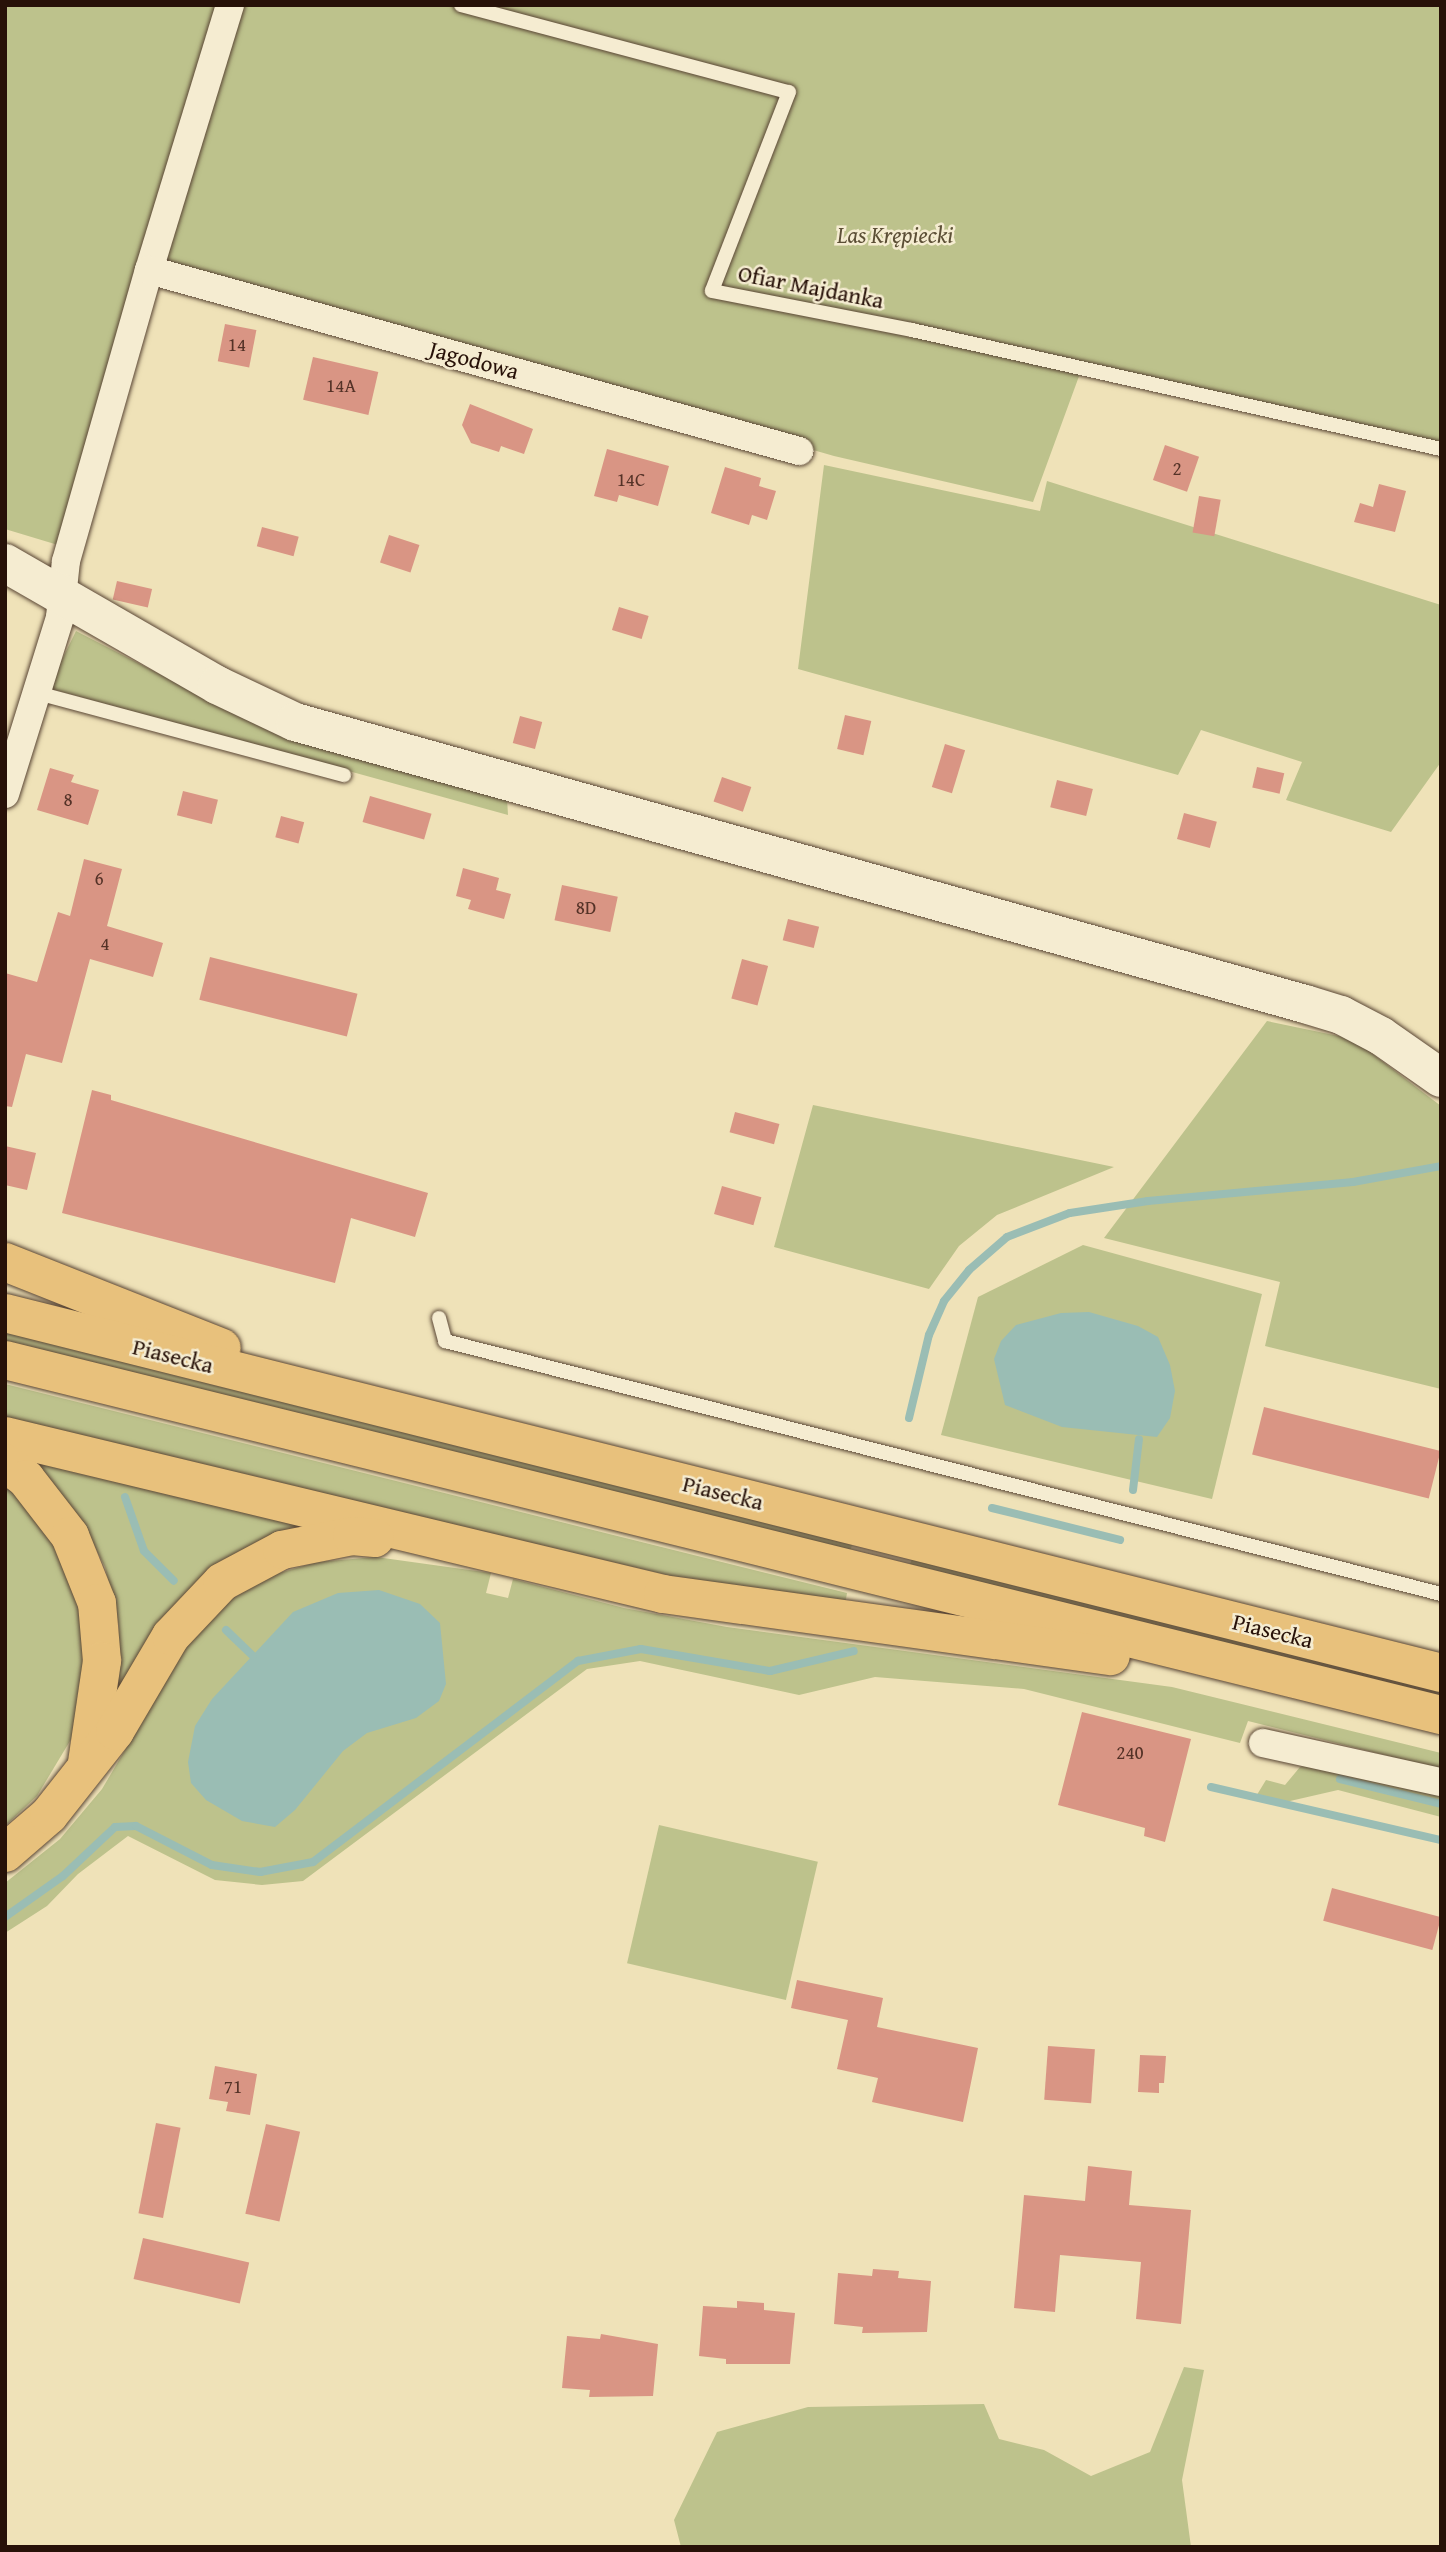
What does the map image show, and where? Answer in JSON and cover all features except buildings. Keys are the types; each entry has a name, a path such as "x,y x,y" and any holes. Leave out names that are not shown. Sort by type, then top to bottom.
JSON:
{"highway":[{"path":"5,1262 350,1400"},
{"name":"Piasecka","path":"5,1314 1441,1673"},
{"name":"Piasecka","path":"5,1360 1441,1715"},
{"path":"5,1436 677,1596 1088,1652 1372,1698"},
{"path":"5,1463 26,1479 70,1536 97,1603 102,1661 87,1762"},
{"path":"5,1853 49,1815 87,1762 115,1731 171,1636 222,1582 248,1564 312,1542 352,1536 491,1553"}],"street":[{"path":"5,794 34,692 60,617 66,561 149,270 230,5"},
{"name":"Jagodowa","path":"149,270 799,451"},
{"path":"5,563 217,685 295,722 1341,1015 1411,1055 1441,1078"},
{"path":"1263,1743 1441,1782"}],"lane":[{"name":"Ofiar Majdanka","path":"461,5 789,92 712,291 912,331 1441,449"},
{"path":"34,692 344,775"},
{"path":"439,1318 445,1341 1441,1594"}],"green space":[{"name":"Las Krępiecki","path":"5,5 1441,5 1441,446 1082,368 1033,502 834,456 142,257 58,545 5,529"},
{"path":"824,465 1040,511 1047,481 1441,605 1441,762 1391,832 1286,800 1302,762 1201,730 1178,775 798,669"},
{"path":"76,631 266,729 507,798 508,815 48,688"},
{"path":"1267,1021 1353,1039 1441,1106 1441,1389 1265,1346 1280,1282 1104,1238"},
{"path":"813,1105 1114,1167 997,1215 959,1246 929,1289 774,1247"},
{"path":"1083,1245 1262,1294 1212,1499 941,1435 978,1297"},
{"path":"5,1329 853,1540 850,1551 5,1340"},
{"path":"5,1384 847,1593 845,1605 684,1579 5,1419"},
{"path":"33,1461 303,1523 265,1540 115,1697 119,1626 105,1567 83,1524"},
{"path":"5,1484 36,1514 76,1586 88,1660 73,1736 37,1796 5,1826"},
{"path":"376,1557 491,1573 486,1593 508,1598 513,1579 624,1608 727,1627 1172,1687 1441,1753 1441,1769 1248,1721 1240,1743 1024,1689 875,1677 799,1695 640,1661 587,1669 303,1881 262,1885 215,1880 128,1836 78,1874 47,1906 5,1933 5,1883 60,1839 102,1789 190,1640 225,1603 269,1576 317,1562"},
{"path":"913,1557 1441,1689 1441,1698 910,1564"},
{"path":"1316,1762 1441,1793 1441,1817 1338,1790 1277,1804 1255,1798 1266,1780 1285,1785 1300,1767"},
{"path":"659,1825 818,1862 786,2000 627,1963"},
{"path":"1184,2367 1204,2370 1182,2480 1191,2547 681,2547 674,2520 717,2432 808,2407 984,2404 999,2439 1044,2450 1091,2476 1150,2452"}],"water":[{"path":"1089,1312 1138,1326 1158,1337 1170,1365 1175,1391 1170,1418 1157,1437 1062,1427 1005,1405 994,1359 1001,1341 1016,1325 1061,1313"},
{"path":"379,1590 420,1604 440,1623 446,1684 439,1701 416,1718 367,1733 343,1751 295,1810 275,1827 242,1821 206,1800 191,1783 188,1762 195,1726 212,1699 293,1612 338,1593"}],"waterway":[{"path":"909,1418 929,1335 944,1301 969,1270 1007,1237 1070,1213 1148,1201 1353,1182 1441,1166"},
{"path":"1133,1490 1139,1439"},
{"path":"125,1497 144,1551 174,1581"},
{"path":"992,1508 1120,1540"},
{"path":"226,1630 253,1656"},
{"path":"5,1917 63,1876 115,1827 136,1826 212,1865 260,1872 313,1862 578,1661 641,1649 770,1671 854,1651"},
{"path":"1340,1779 1441,1804"},
{"path":"1211,1787 1441,1840"}]}
